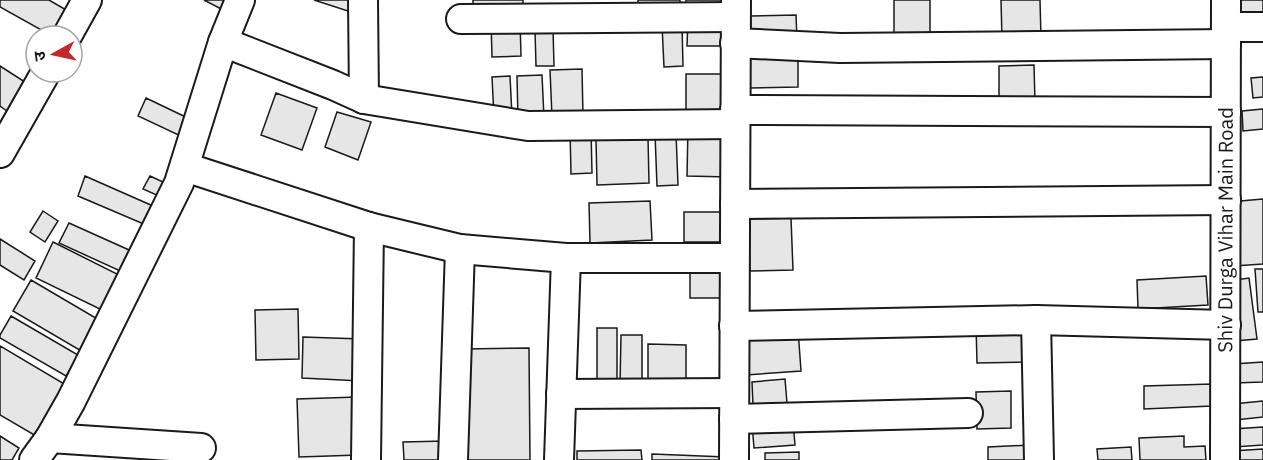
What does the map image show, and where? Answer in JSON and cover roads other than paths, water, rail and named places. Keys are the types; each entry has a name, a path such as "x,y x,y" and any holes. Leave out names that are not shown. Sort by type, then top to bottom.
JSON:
{"street":[{"path":"74,24 87,0"},
{"path":"42,449 71,401 179,183 223,42 240,0"},
{"path":"363,0 363,99"},
{"path":"460,19 736,20 840,48 1226,24 1263,27"},
{"path":"734,460 736,20"},
{"name":"Shiv Durga Vihar Main Road","path":"1225,460 1226,24"},
{"path":"223,42 363,99 528,126 735,117 1226,112"},
{"path":"0,153 39,84"},
{"path":"185,167 369,227 460,249 566,258 734,258"},
{"path":"735,204 1226,200"},
{"path":"366,460 369,227"},
{"path":"453,460 460,249"},
{"path":"558,460 566,258"},
{"path":"1036,320 1040,460"},
{"path":"734,326 1036,320 1226,325"},
{"path":"561,394 734,406 968,413"},
{"path":"42,449 201,448"}]}
